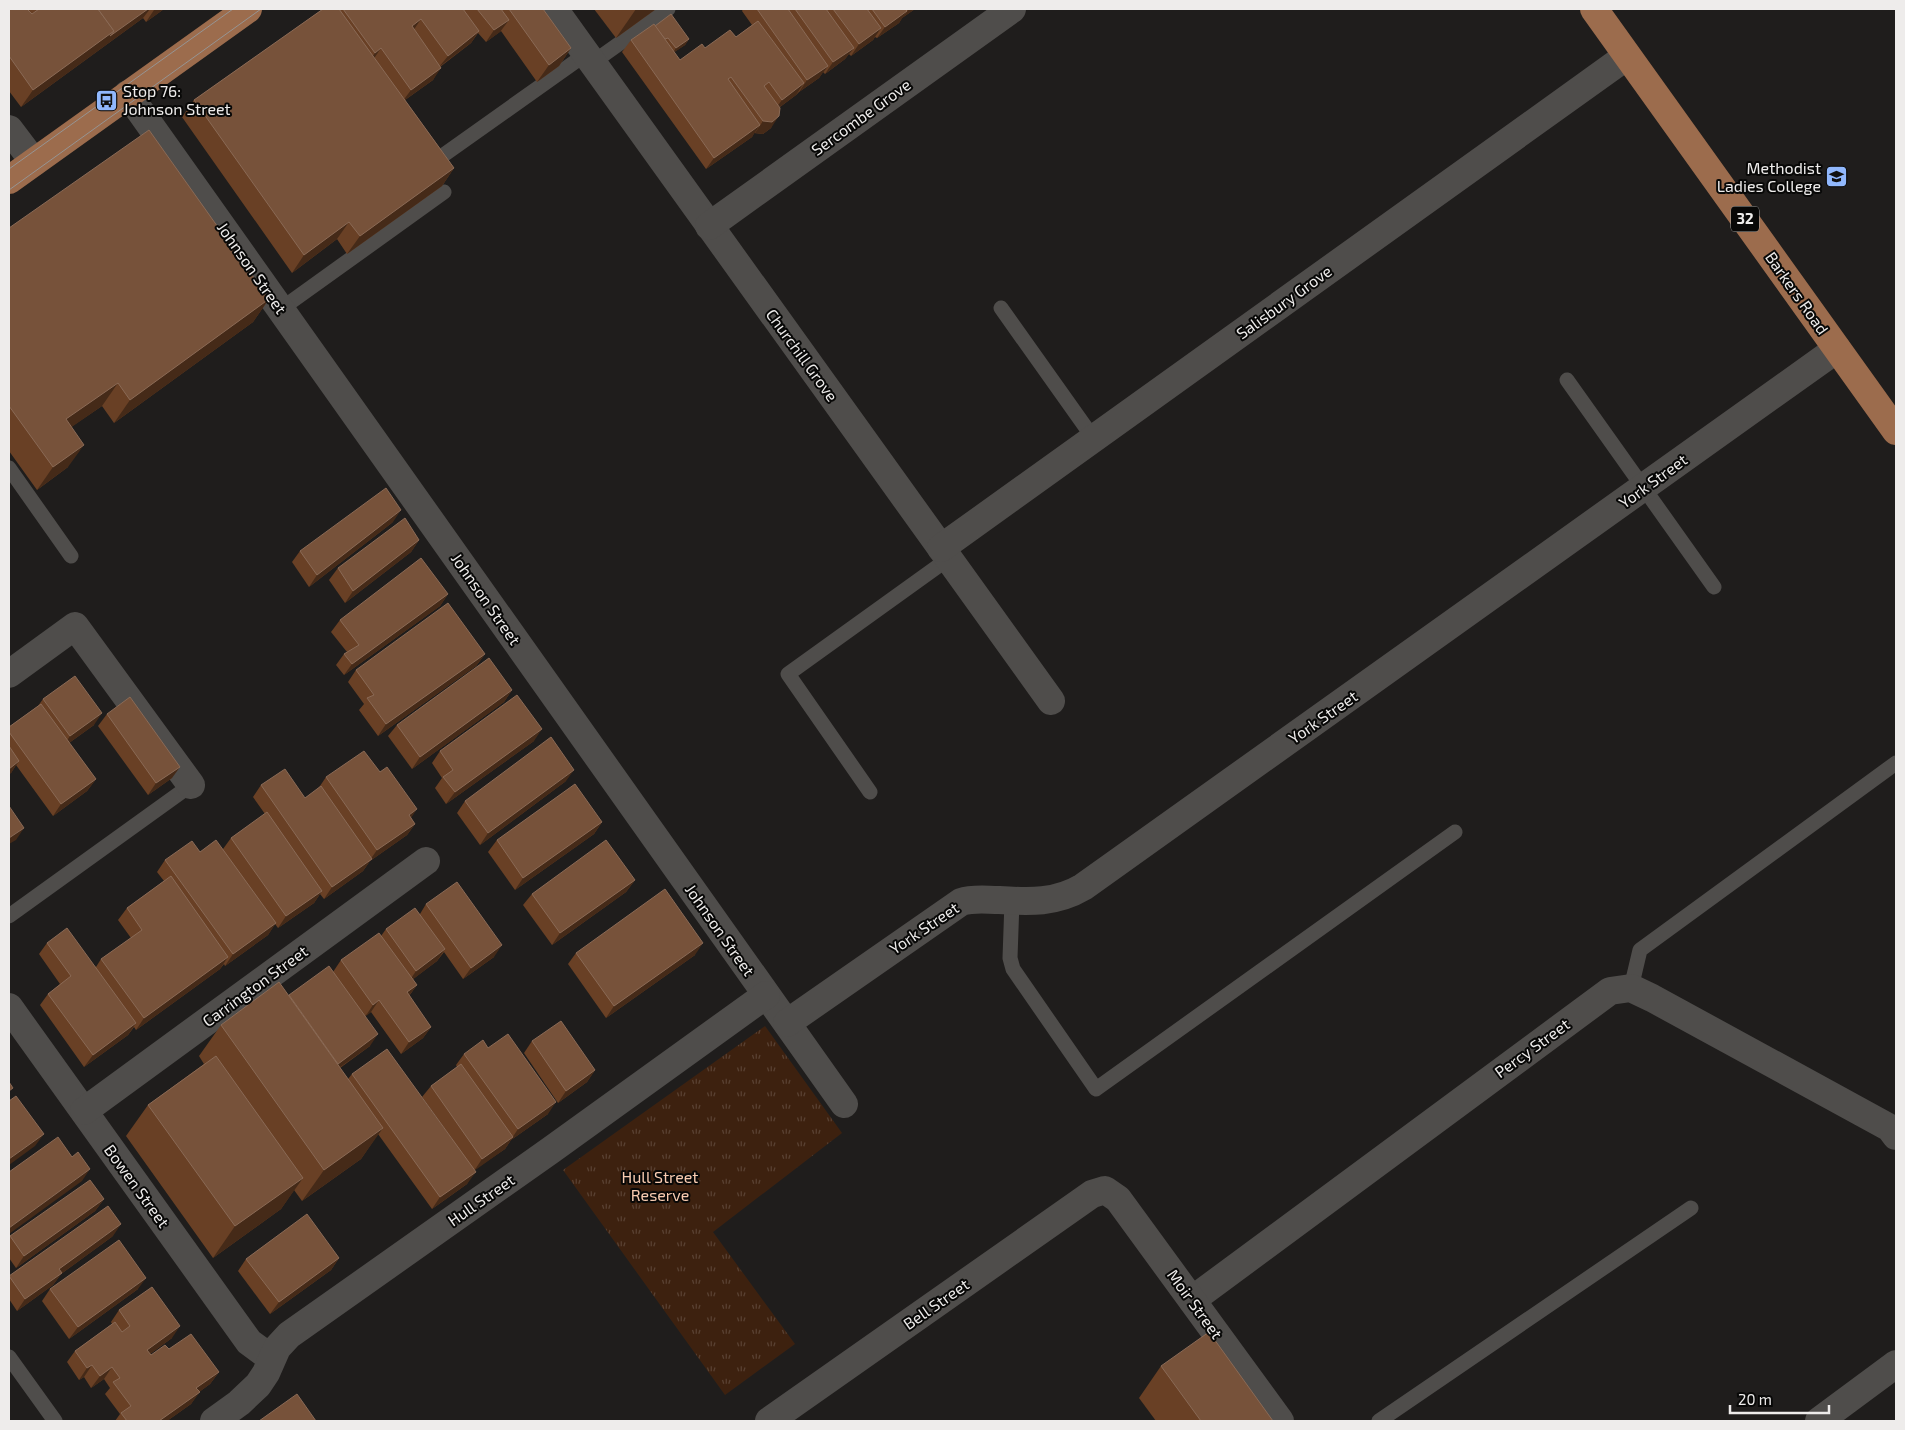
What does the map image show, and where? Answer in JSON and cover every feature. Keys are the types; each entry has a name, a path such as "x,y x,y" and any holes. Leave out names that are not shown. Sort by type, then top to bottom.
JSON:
{"main road":[{"path":"10,177 34,162 248,9"},
{"name":"Barkers Road","path":"1594,9 1896,431"}],"street":[{"name":"Churchill Grove","path":"554,9 1051,701"},
{"name":"Sercombe Grove","path":"710,226 1012,9"},
{"name":"Salisbury Grove","path":"945,554 1094,438 1627,56"},
{"name":"Johnson Street","path":"128,94 844,1104"},
{"path":"9,129 34,162"},
{"name":"York Street","path":"787,1023 961,902 974,899 1012,901 1058,899 1072,894 1094,880 1837,349"},
{"path":"9,674 75,626 191,785"},
{"name":"Carrington Street","path":"84,1111 426,861"},
{"path":"1631,988 1894,1129"},
{"name":"Percy Street","path":"1192,1300 1610,991 1631,988"},
{"name":"Hull Street","path":"214,1421 239,1403 258,1385 266,1373 277,1348 289,1335 544,1156 766,995"},
{"name":"Bowen Street","path":"9,1007 249,1342 271,1358"},
{"name":"Moir Street","path":"1106,1190 1118,1199 1280,1421"},
{"name":"Bell Street","path":"769,1421 1092,1194 1106,1190"},
{"path":"1819,1421 1896,1364"}],"lane":[{"path":"445,154 668,9"},
{"path":"281,308 444,192"},
{"path":"1001,308 1094,438"},
{"path":"1567,380 1714,587"},
{"path":"9,468 71,556"},
{"path":"870,792 788,674 945,554"},
{"path":"1631,988 1640,950 1896,763"},
{"path":"9,916 191,785"},
{"path":"1012,901 1010,958 1013,969 1096,1089 1455,832"},
{"path":"1379,1421 1690,1208"},
{"path":"9,1356 56,1421"}],"green space":[{"name":"Hull Street Reserve","path":"765,1026 842,1133 713,1232 795,1344 725,1395 563,1170"}],"building":[{"path":"9,9 27,9 32,14 39,9 98,9 114,31 33,90 9,56"},
{"path":"98,9 148,9 110,36 114,31"},
{"path":"323,9 339,9 454,168 360,236 349,222 304,255 194,100"},
{"path":"343,9 463,9 479,31 448,56 421,19 412,26 441,68 411,90 381,48 375,53"},
{"path":"477,9 501,9 509,20 494,30"},
{"path":"509,9 543,9 571,48 549,65"},
{"path":"757,9 788,9 828,66 807,80"},
{"path":"795,9 826,9 854,48 833,62"},
{"path":"833,9 867,9 881,28 859,44"},
{"path":"872,9 905,9 907,11 885,27"},
{"path":"671,14 689,39 676,48 668,38 665,39 655,26"},
{"path":"758,21 804,83 782,100 769,82 764,86 780,108 779,116 772,122 763,121 731,77 728,79 760,125 714,158 631,40 654,24 680,60 702,44 705,48 730,30 736,37"},
{"path":"149,130 269,299 130,400 118,383 66,419 84,445 53,467 9,406 9,228"},
{"path":"386,488 401,510 317,575 300,551"},
{"path":"405,518 419,540 353,591 338,568"},
{"path":"421,558 448,594 352,664 344,654 359,645 340,620"},
{"path":"448,603 485,654 386,724 367,698 374,695 356,670"},
{"path":"489,658 512,690 420,757 397,725"},
{"path":"75,676 102,713 70,736 43,699"},
{"path":"517,695 542,729 455,792 443,777 453,770 440,751"},
{"path":"130,697 180,767 156,783 107,714"},
{"path":"41,704 96,779 61,804 9,732 9,727"},
{"path":"551,737 574,770 488,833 465,801"},
{"path":"9,746 19,761 9,769"},
{"path":"364,751 380,772 387,767 417,809 409,815 415,824 377,850 326,777"},
{"path":"285,769 305,798 321,786 372,859 332,887 261,785"},
{"path":"575,784 602,822 523,878 497,840"},
{"path":"9,806 24,828 9,838"},
{"path":"267,812 322,891 286,916 231,838"},
{"path":"216,840 276,923 233,954 165,860 192,841 200,852"},
{"path":"606,840 635,880 560,933 532,894"},
{"path":"171,876 228,957 144,1018 101,959 142,930 127,908"},
{"path":"457,882 502,945 471,968 426,904"},
{"path":"665,889 703,943 614,1006 576,953"},
{"path":"415,908 445,949 416,971 386,929"},
{"path":"67,928 136,1023 93,1055 48,994 71,976 47,943"},
{"path":"379,933 417,985 407,992 431,1027 409,1042 379,1000 373,1005 341,960"},
{"path":"329,966 378,1034 338,1064 289,995"},
{"path":"279,982 383,1128 324,1170 221,1025"},
{"path":"561,1021 595,1070 566,1091 532,1041"},
{"path":"508,1034 556,1102 518,1129 464,1054 483,1040 488,1048"},
{"path":"387,1049 476,1172 440,1197 352,1074"},
{"path":"216,1056 303,1178 235,1226 148,1105"},
{"path":"461,1064 513,1137 482,1159 431,1086"},
{"path":"9,1082 13,1088 9,1091"},
{"path":"16,1096 44,1134 9,1159 9,1101"},
{"path":"58,1137 72,1157 78,1152 90,1169 9,1228 9,1172"},
{"path":"90,1180 104,1199 24,1256 10,1236"},
{"path":"108,1206 121,1224 59,1269 62,1273 25,1299 9,1276"},
{"path":"307,1214 339,1258 279,1302 246,1259"},
{"path":"119,1240 146,1278 78,1327 50,1289"},
{"path":"152,1287 180,1326 147,1350 151,1355 165,1345 169,1349 191,1334 219,1372 196,1388 200,1392 159,1421 127,1421 121,1413 131,1406 113,1382 120,1378 112,1367 100,1376 92,1365 87,1368 75,1351 115,1322 122,1332 130,1326 119,1310"},
{"path":"1209,1332 1273,1421 1201,1421 1161,1366"},
{"path":"297,1394 316,1421 259,1421"}],"tram line":[{"path":"9,169 233,9"},
{"path":"9,190 261,9"}],"place":[{"name":"Stop 76: Johnson Street","path":"107,100"},
{"name":"Methodist Ladies College","path":"1837,177"}]}
